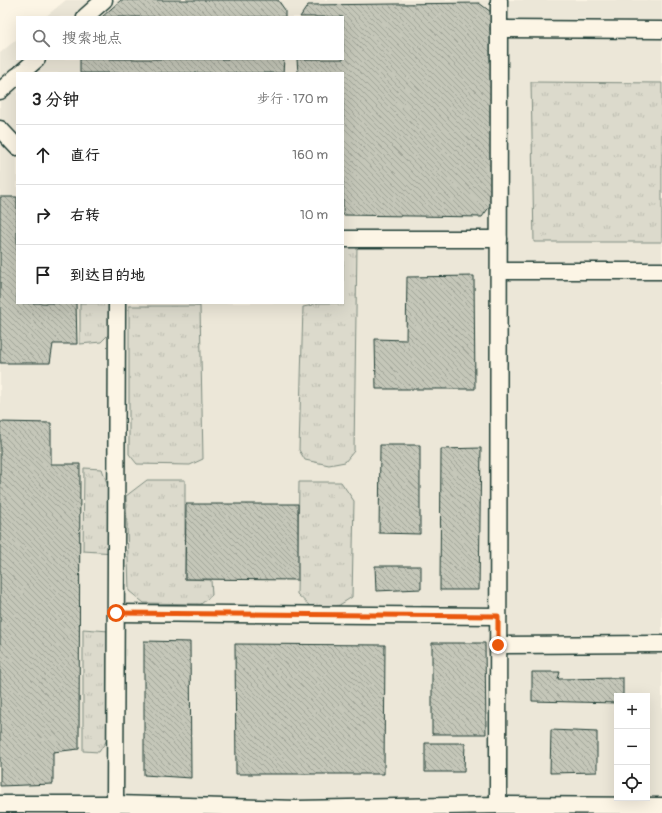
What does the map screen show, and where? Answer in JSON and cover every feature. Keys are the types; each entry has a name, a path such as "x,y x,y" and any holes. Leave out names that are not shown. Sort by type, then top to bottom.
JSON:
{"street":[{"path":"86,16 104,0"},
{"path":"498,805 499,0"},
{"path":"499,29 662,30"},
{"path":"22,72 36,60"},
{"path":"0,91 16,77"},
{"path":"0,128 16,146"},
{"path":"344,239 499,239"},
{"path":"499,271 662,271"},
{"path":"116,804 117,304"},
{"path":"116,613 498,616"},
{"path":"498,645 662,644"},
{"path":"0,804 116,804 298,809 498,805 662,806"}],"shaded area":[{"path":"66,0 662,0 662,813 0,813 0,53 16,40 16,60 344,60 344,16 46,16"}],"green space":[{"path":"531,82 662,83 662,242 534,242"},
{"path":"344,243 357,245 354,451 345,462 329,465 305,460 299,450 303,307 313,305 344,304"},
{"path":"80,304 112,304 112,331 101,342 80,344"},
{"path":"129,306 200,306 203,459 190,465 137,464 129,454"},
{"path":"84,468 102,469 114,503 115,553 83,551"},
{"path":"147,480 185,480 185,579 211,580 212,595 201,604 144,603 129,591 126,496"},
{"path":"299,482 341,482 354,501 352,597 338,606 311,607 297,594"},
{"path":"83,629 109,631 109,737 99,752 83,751"}],"building":[{"path":"121,0 278,0 285,10 285,16 103,16"},
{"path":"479,3 491,12 493,202 482,217 344,215 344,72 298,72 297,60 344,60 344,16 301,16 308,5"},
{"path":"80,60 284,60 283,72 80,72"},
{"path":"0,197 16,197 16,304 76,304 77,344 53,344 50,363 0,363"},
{"path":"474,276 475,389 376,389 375,339 406,340 407,277"},
{"path":"0,422 51,423 51,464 80,464 79,749 53,752 53,784 0,786"},
{"path":"380,445 420,445 420,534 379,533"},
{"path":"481,448 479,590 440,590 441,449"},
{"path":"186,504 298,504 298,580 185,579"},
{"path":"375,566 421,566 421,589 376,591"},
{"path":"144,641 190,642 191,778 144,775"},
{"path":"432,643 485,643 486,734 432,734"},
{"path":"235,644 385,645 384,774 236,774"},
{"path":"532,672 560,672 558,679 623,678 623,693 614,693 614,703 532,701"},
{"path":"551,730 597,732 597,772 550,773"},
{"path":"425,743 465,743 464,772 425,772"}],"route":[{"path":"116,613 498,616 498,645"}]}
